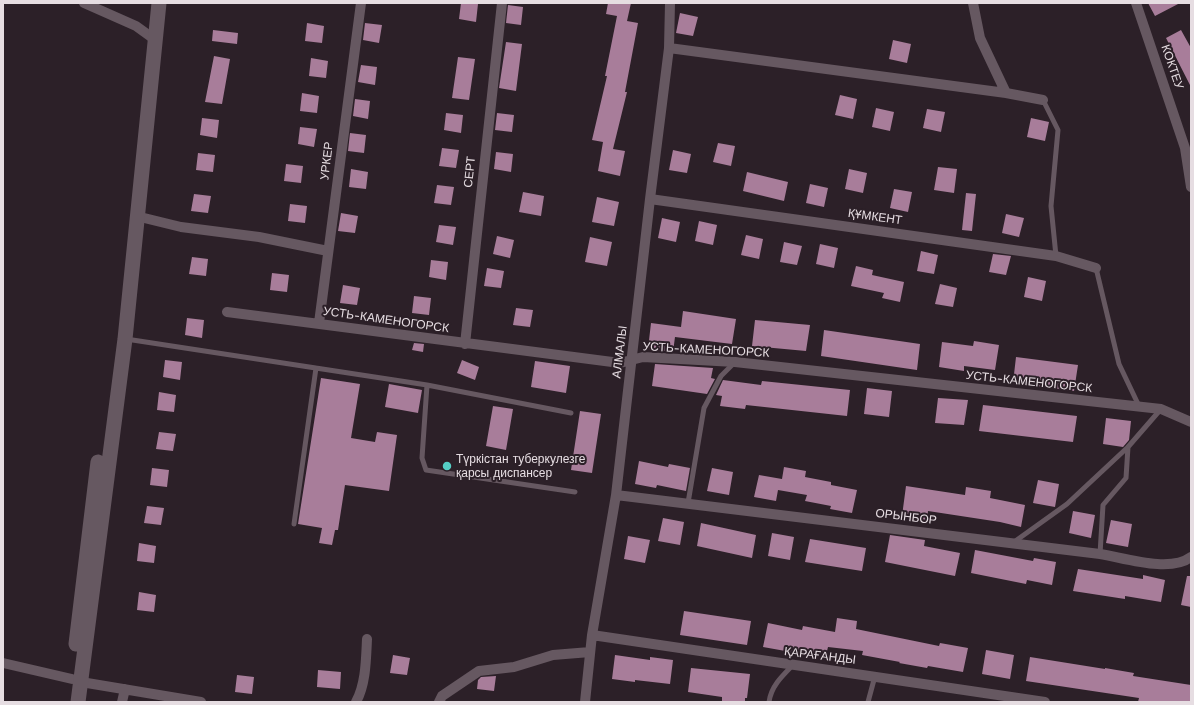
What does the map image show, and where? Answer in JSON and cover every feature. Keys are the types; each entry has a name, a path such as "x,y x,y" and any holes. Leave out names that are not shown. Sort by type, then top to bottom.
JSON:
{"main road":[{"path":"88,586 125,339 137,231 136,219 154,39 159,3"},
{"path":"69,702 76,681 88,586 114,340 131,229 136,219"},
{"path":"76,681 78,702"}],"street":[{"path":"84,3 136,26 154,39"},
{"name":"УРКЕР","path":"319,323 361,3"},
{"name":"СЕРТ","path":"464,344 502,3"},
{"name":"АЛМАЛЫ","path":"585,702 592,635 616,495 633,360 650,199 670,48 670,3"},
{"path":"973,3 980,38 1006,93"},
{"name":"КОКТЕУ","path":"1136,3 1185,148 1191,187"},
{"path":"670,48 1006,93 1043,100"},
{"name":"ҚҰМКЕНТ","path":"650,199 1056,256 1096,268"},
{"path":"136,219 181,227 259,237 328,250"},
{"name":"УСТЬ-КАМЕНОГОРСК","path":"227,312 319,323 464,344 620,363 643,357 735,362 1161,409 1191,422"},
{"name":"ОРЫНБОР","path":"616,495 1100,554 1165,565 1183,562 1191,557"},
{"name":"ҚАРАҒАНДЫ","path":"592,635 792,666 875,676 1045,702"},
{"path":"356,702 360,695 367,639"},
{"path":"439,702 442,696 479,671 514,667 553,655 590,652"},
{"path":"3,663 76,681 201,702"},
{"path":"122,702 125,689"}],"lane":[{"path":"1043,100 1058,130 1050,206 1056,256"},
{"path":"1096,268 1119,364 1140,407"},
{"path":"125,339 427,385 571,413"},
{"path":"688,503 704,408 721,376 735,362"},
{"path":"294,524 316,368"},
{"path":"427,385 422,458 426,470 575,492"},
{"path":"1013,543 1067,504 1128,447 1161,409"},
{"path":"1100,554 1103,505 1126,478 1128,447"},
{"path":"769,702 770,693 780,678 792,666"},
{"path":"868,702 875,676"}],"building":[{"path":"461,3 478,4 476,22 459,19"},
{"path":"608,3 631,3 627,21 638,23 625,92 627,92 613,149 625,151 620,176 598,171 603,142 592,140 607,76 605,76 617,16 606,14"},
{"path":"1148,3 1180,3 1155,16"},
{"path":"508,5 523,7 521,25 506,23"},
{"path":"680,13 698,17 693,36 676,33"},
{"path":"307,23 324,26 322,43 305,41"},
{"path":"365,23 382,25 379,43 363,40"},
{"path":"213,30 238,33 237,44 212,41"},
{"path":"1181,30 1191,48 1191,87 1166,38"},
{"path":"893,40 911,44 907,63 889,59"},
{"path":"506,42 522,44 516,91 499,88"},
{"path":"214,56 230,59 222,104 205,102"},
{"path":"458,57 475,59 469,100 452,98"},
{"path":"311,58 328,61 326,78 309,76"},
{"path":"361,65 377,67 375,85 358,82"},
{"path":"302,93 319,96 317,113 300,111"},
{"path":"840,95 857,99 853,119 835,115"},
{"path":"355,99 370,101 368,119 353,116"},
{"path":"876,108 894,112 890,131 872,127"},
{"path":"927,109 945,112 941,132 923,128"},
{"path":"446,113 463,115 461,133 444,130"},
{"path":"497,113 514,115 512,132 495,130"},
{"path":"202,118 219,120 217,138 200,135"},
{"path":"1031,118 1049,122 1045,141 1027,137"},
{"path":"300,127 317,129 314,147 298,144"},
{"path":"350,133 366,135 364,153 348,151"},
{"path":"718,143 735,146 731,166 713,162"},
{"path":"442,148 459,150 456,168 439,166"},
{"path":"673,150 691,154 687,173 669,170"},
{"path":"496,152 513,154 511,172 494,169"},
{"path":"198,153 215,155 213,172 196,170"},
{"path":"286,164 303,166 301,183 284,181"},
{"path":"938,167 957,169 954,193 934,190"},
{"path":"351,169 368,172 366,189 349,187"},
{"path":"849,169 867,173 863,193 845,189"},
{"path":"747,172 788,182 784,201 743,191"},
{"path":"810,184 828,188 824,207 806,203"},
{"path":"437,185 454,187 451,205 434,203"},
{"path":"894,189 912,192 908,212 890,208"},
{"path":"523,192 544,196 541,216 519,212"},
{"path":"966,193 976,194 972,231 962,230"},
{"path":"194,194 211,196 208,213 191,211"},
{"path":"597,197 619,202 614,226 592,222"},
{"path":"290,204 307,206 305,223 288,221"},
{"path":"341,213 358,216 355,233 338,231"},
{"path":"1006,214 1024,218 1019,237 1002,233"},
{"path":"662,218 680,222 676,242 658,238"},
{"path":"699,221 717,225 713,245 695,241"},
{"path":"439,225 456,227 453,245 436,242"},
{"path":"746,235 763,239 759,259 741,255"},
{"path":"497,236 514,240 510,258 493,254"},
{"path":"590,237 612,242 607,266 585,262"},
{"path":"784,242 802,246 797,265 780,262"},
{"path":"820,244 838,248 834,268 816,264"},
{"path":"921,251 938,255 934,274 917,271"},
{"path":"993,254 1011,256 1006,275 989,272"},
{"path":"192,257 208,259 206,276 189,274"},
{"path":"431,260 448,262 446,280 429,277"},
{"path":"856,266 873,270 872,275 904,282 900,302 882,298 884,293 851,286"},
{"path":"487,268 504,271 501,288 484,286"},
{"path":"272,273 289,275 287,292 270,290"},
{"path":"1028,277 1046,281 1042,301 1024,297"},
{"path":"940,284 957,288 953,307 935,304"},
{"path":"343,285 360,288 357,305 340,303"},
{"path":"414,296 431,298 429,315 412,313"},
{"path":"516,308 533,310 530,327 513,325"},
{"path":"683,311 736,319 732,344 675,337 673,352 648,349 651,323 681,327"},
{"path":"187,318 204,320 202,338 185,335"},
{"path":"755,320 810,325 806,351 752,346"},
{"path":"824,330 920,344 917,370 821,356"},
{"path":"974,341 999,345 995,370 964,366 964,371 939,367 942,342 973,346"},
{"path":"414,343 424,344 423,352 412,350"},
{"path":"1016,357 1078,365 1074,391 1013,383"},
{"path":"165,360 182,362 180,380 163,377"},
{"path":"462,360 479,367 475,380 457,373"},
{"path":"535,361 570,366 566,393 531,387"},
{"path":"655,364 713,368 711,378 715,379 707,394 652,386"},
{"path":"321,378 360,384 351,438 375,442 377,432 397,435 389,491 345,485 338,530 335,530 332,545 319,543 322,528 298,524"},
{"path":"723,380 761,385 762,381 850,390 847,416 746,405 745,409 720,406 722,396 716,395"},
{"path":"389,384 422,390 418,413 385,407"},
{"path":"867,388 892,391 889,417 864,414"},
{"path":"159,392 176,395 174,412 157,410"},
{"path":"938,398 968,400 964,425 935,423"},
{"path":"983,405 1077,416 1073,442 979,431"},
{"path":"493,406 513,409 506,450 486,446"},
{"path":"580,411 601,414 592,473 571,470"},
{"path":"1106,418 1131,421 1129,440 1123,447 1103,444"},
{"path":"159,432 176,434 173,451 156,449"},
{"path":"639,461 668,467 669,464 690,468 686,491 657,485 656,488 635,484"},
{"path":"784,467 806,471 805,477 831,482 831,485 857,490 852,513 830,509 831,506 805,501 807,495 778,490 776,501 754,497 759,475 782,479"},
{"path":"152,468 169,470 167,487 150,485"},
{"path":"712,468 733,472 729,495 707,491"},
{"path":"1038,480 1059,484 1055,507 1033,503"},
{"path":"906,486 965,495 966,487 991,491 990,498 1025,505 1021,527 1000,522 928,511 927,520 902,516"},
{"path":"147,506 164,508 161,525 144,523"},
{"path":"1073,511 1095,515 1091,538 1069,533"},
{"path":"663,518 684,522 680,545 658,541"},
{"path":"1111,520 1132,524 1128,547 1106,543"},
{"path":"701,523 756,535 752,558 697,546"},
{"path":"772,533 794,537 790,560 768,556"},
{"path":"890,535 925,540 924,546 960,553 955,576 885,562"},
{"path":"628,536 650,540 645,563 624,559"},
{"path":"810,539 866,548 862,571 805,562"},
{"path":"139,543 156,546 154,563 137,561"},
{"path":"975,550 1033,561 1034,558 1056,562 1052,585 1027,580 1026,584 971,573"},
{"path":"1078,569 1143,579 1143,575 1165,580 1161,602 1125,596 1125,599 1073,591"},
{"path":"1187,576 1191,576 1191,607 1181,605"},
{"path":"139,592 156,595 154,612 137,610"},
{"path":"684,611 751,621 747,645 680,635"},
{"path":"837,618 857,621 856,629 939,646 940,643 968,648 963,672 899,663 900,662 862,655 863,651 828,647 826,655 792,649 791,652 763,647 768,623 802,630 803,626 835,632"},
{"path":"986,650 1014,655 1010,679 982,674"},
{"path":"393,655 410,658 407,675 390,673"},
{"path":"615,655 650,660 650,657 673,660 670,684 612,679"},
{"path":"1030,657 1134,673 1133,676 1191,685 1191,702 1138,702 1139,698 1026,681"},
{"path":"691,668 750,674 747,698 745,698 745,702 722,702 722,697 688,692"},
{"path":"318,670 341,672 340,689 317,687"},
{"path":"237,675 254,677 252,694 235,692"},
{"path":"496,676 494,691 477,689 478,680 481,677"}],"place":[{"name":"Түркістан туберкулезге қарсы диспансер","path":"447,466"}]}
